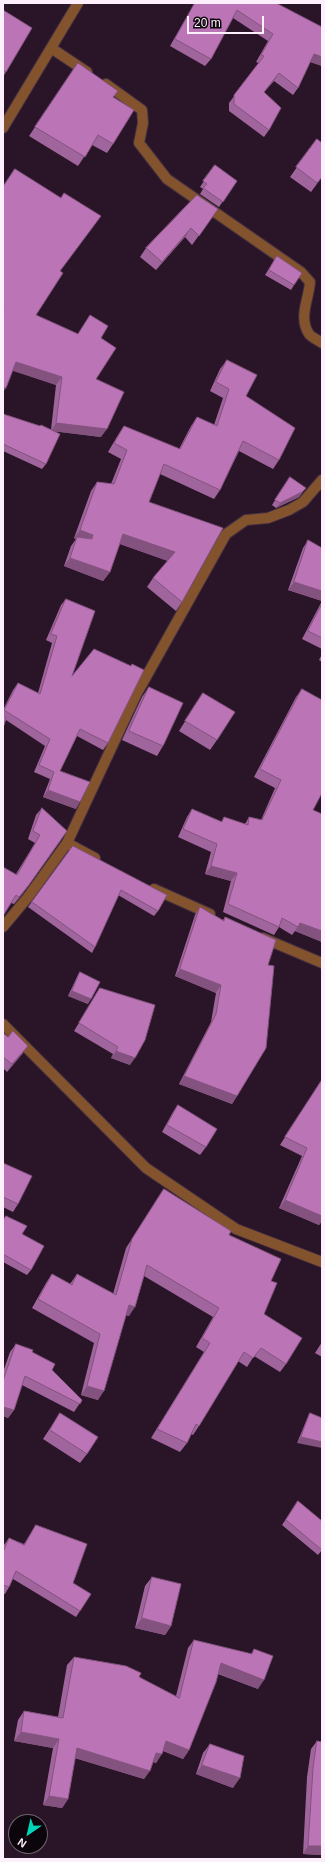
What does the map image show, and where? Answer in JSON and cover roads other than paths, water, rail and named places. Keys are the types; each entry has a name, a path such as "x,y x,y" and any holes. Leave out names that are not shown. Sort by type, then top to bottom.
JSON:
{"street":[{"path":"3,128 78,3"},
{"path":"51,48 142,110 143,123 139,143 167,179 301,272 310,282 309,295 303,314 309,334 322,343"},
{"path":"3,927 67,843 137,693 226,534 246,520 268,518 289,510 303,502 322,480"},
{"path":"67,843 107,864"},
{"path":"148,886 218,918"},
{"path":"254,934 322,963"},
{"path":"3,1024 146,1168 236,1229 322,1262"}]}
